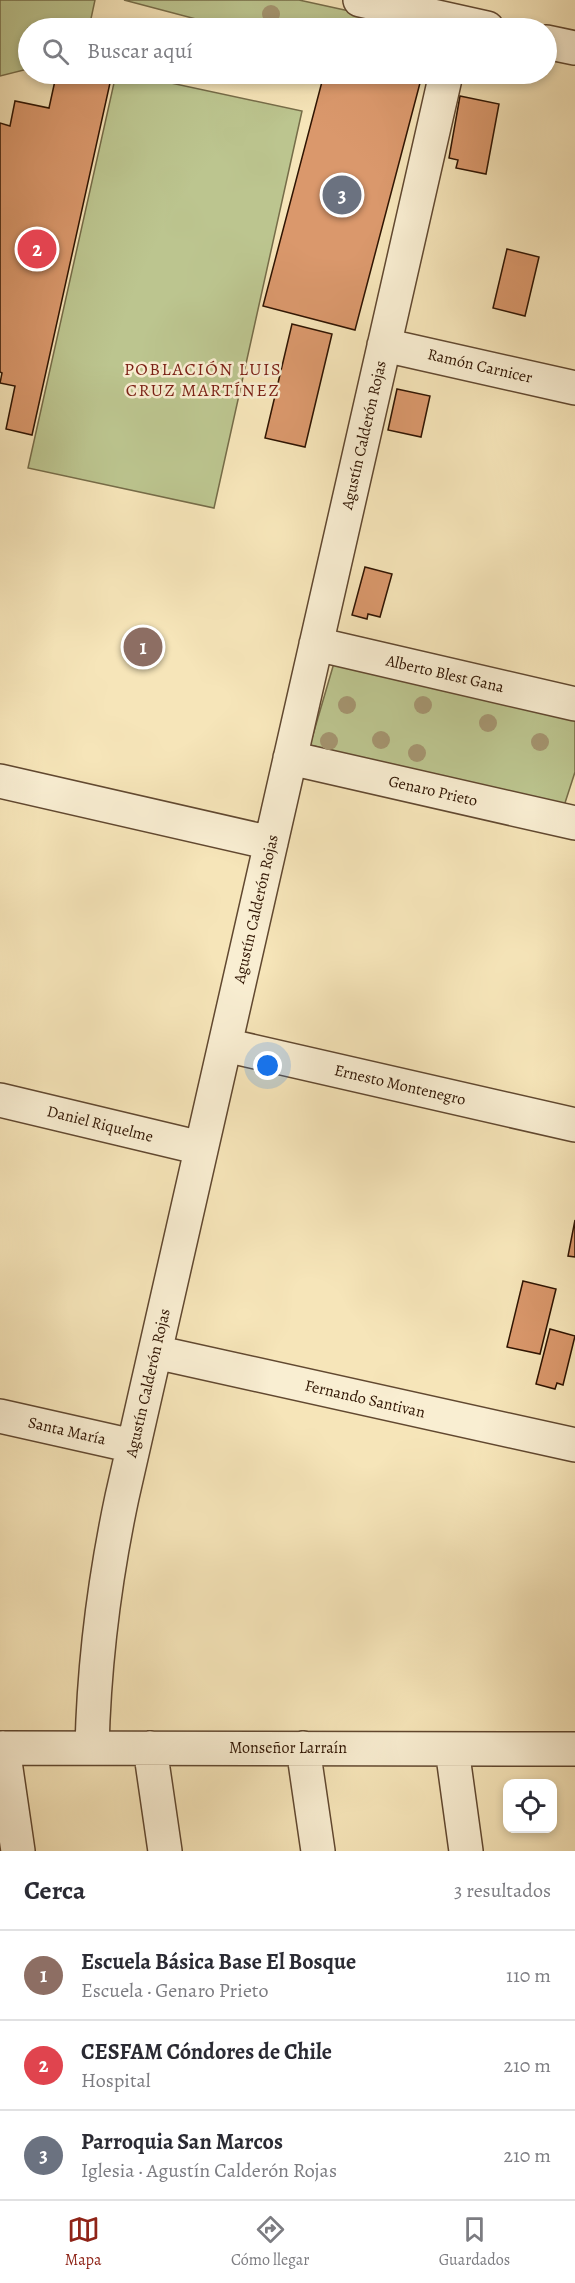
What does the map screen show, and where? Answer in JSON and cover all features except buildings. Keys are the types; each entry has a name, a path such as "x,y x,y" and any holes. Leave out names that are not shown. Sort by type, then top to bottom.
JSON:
{"street":[{"path":"360,0 455,18"},
{"path":"557,44 575,48"},
{"name":"Agustín Calderón Rojas","path":"92,1748 93,1694 101,1609 109,1559 444,84"},
{"name":"Ramón Carnicer","path":"384,345 575,388"},
{"name":"Alberto Blest Gana","path":"316,644 575,704"},
{"name":"Genaro Prieto","path":"290,758 575,823"},
{"path":"0,781 271,843"},
{"name":"Ernesto Montenegro","path":"225,1045 575,1125"},
{"name":"Daniel Riquelme","path":"0,1100 201,1148"},
{"name":"Fernando Santivan","path":"155,1352 575,1445"},
{"name":"Santa María","path":"0,1416 133,1446"},
{"path":"2,1748 18,1851"},
{"name":"Monseñor Larraín","path":"2,1748 575,1749"},
{"path":"150,1748 165,1851"},
{"path":"303,1748 318,1851"},
{"path":"452,1749 466,1851"}],"green space":[{"path":"0,0 95,0 91,18 18,18 18,72 0,76"},
{"path":"124,0 299,0 381,18 192,18"},
{"path":"114,84 176,84 302,111 214,508 28,468"},
{"path":"334,663 575,715 575,772 563,809 310,745"}],"place":[{"name":"Parroquia San Marcos","path":"342,195"},
{"name":"CESFAM Cóndores de Chile","path":"37,249"},
{"name":"Escuela Básica Base El Bosque","path":"143,647"}],"district":[{"name":"POBLACIÓN LUIS CRUZ MARTÍNEZ","path":"203,379"}]}
